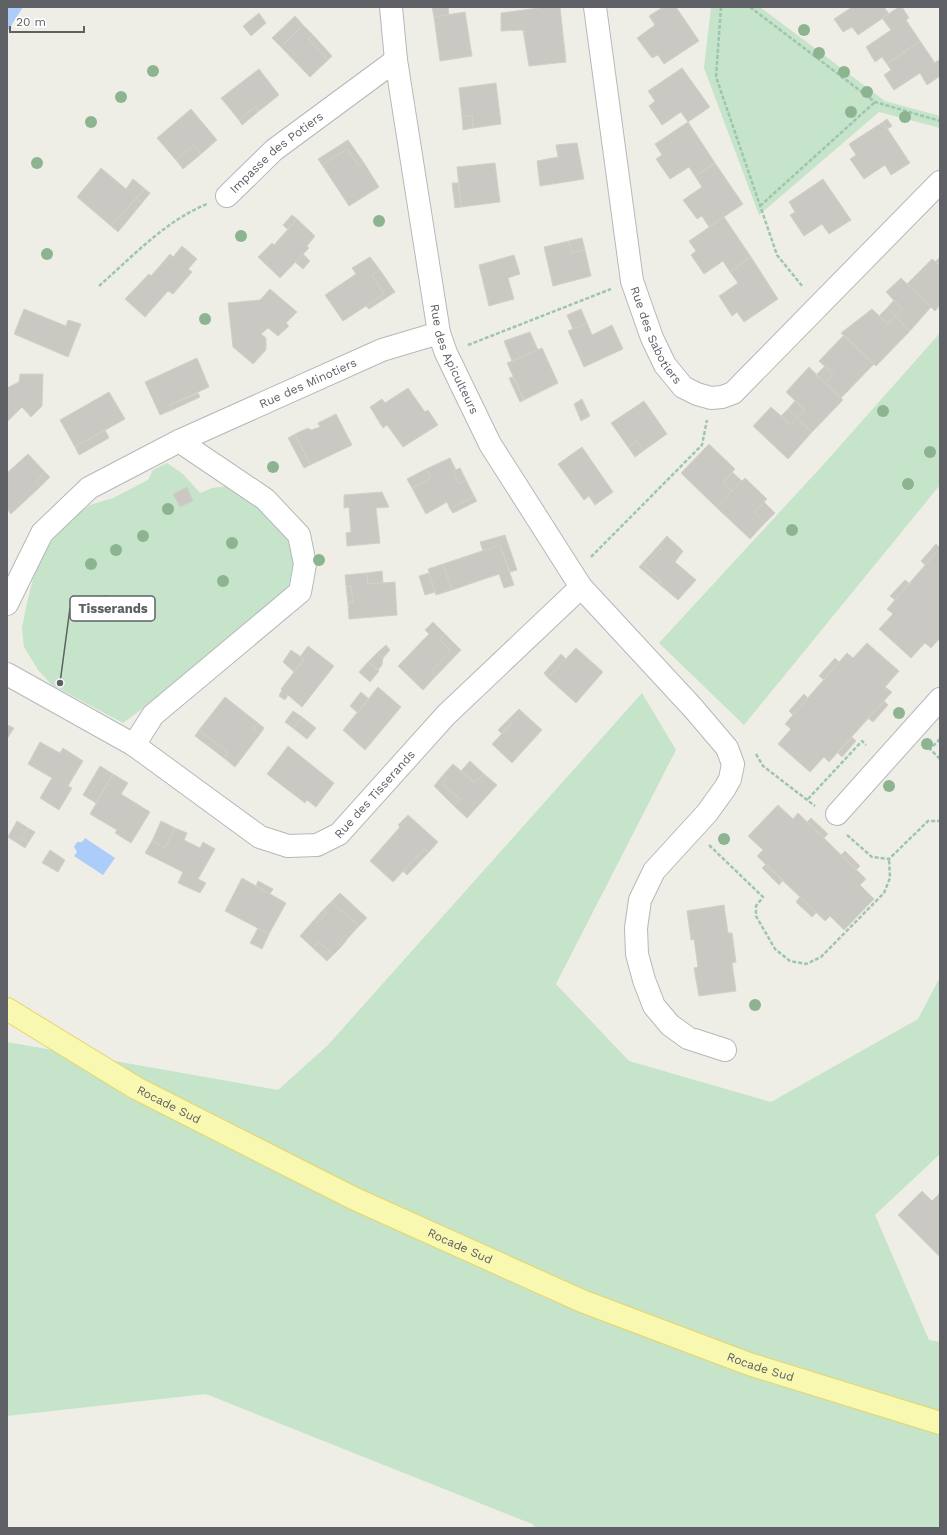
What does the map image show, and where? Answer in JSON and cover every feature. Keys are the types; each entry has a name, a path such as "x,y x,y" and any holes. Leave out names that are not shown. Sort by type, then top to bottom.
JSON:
{"main road":[{"name":"Rocade Sud","path":"7,1009 136,1088 346,1195 582,1301 749,1364 940,1423"}],"street":[{"name":"Rue des Apiculteurs","path":"391,7 396,60 442,343 490,444 577,581 693,708 727,748 733,764 730,779 707,813 654,871 640,900 636,928 637,954 644,980 654,1006 670,1025 688,1038 725,1050"},
{"name":"Rue des Sabotiers","path":"595,7 632,281 652,338 665,365 684,386 697,394 711,398"},
{"name":"Impasse des Potiers","path":"228,196 274,150 396,60"},
{"path":"711,398 722,397 733,393 940,182"},
{"name":"Rue des Minotiers","path":"7,604 42,534 89,488 179,441 382,350 442,343"},
{"path":"134,746 153,715 300,592 305,564 299,535 265,499 179,441"},
{"name":"Rue des Tisserands","path":"7,674 134,746 260,837 288,846 317,845 339,834 446,715 577,581"},
{"path":"833,818 940,699"}],"path":[{"path":"721,7 716,77 777,255 807,293 816,308"},
{"path":"750,7 875,102 940,121"},
{"path":"760,206 875,102"},
{"name":"Impasse des Potiers","path":"99,286 171,224 195,209 228,196"},
{"path":"442,343 632,281"},
{"path":"577,581 702,445 711,398"},
{"path":"940,739 930,749 940,759"},
{"path":"808,799 862,741 884,762"},
{"path":"755,753 763,766 833,818 872,857 889,859"},
{"path":"692,829 763,897 756,906 756,916 775,949 790,961 806,964 821,957 884,893 890,878 889,859 928,820 940,821"}],"green space":[{"path":"711,7 760,7 885,101 940,116 940,128 879,112 759,215 704,68"},
{"path":"940,333 940,485 744,725 659,643 823,465"},
{"path":"167,463 183,474 200,493 212,488 226,486 246,495 288,540 293,557 294,572 285,594 181,680 123,723 52,685 38,670 24,647 22,628 34,575 50,543 69,521 90,505 113,498 148,480 153,470"},
{"path":"642,693 676,750 556,984 629,1061 771,1102 918,1019 940,977 940,1154 875,1215 929,1340 940,1342 940,1528 536,1528 532,1524 206,1394 7,1416 7,1042 278,1090 328,1045"}],"water":[{"path":"7,7 23,7 7,32"},
{"path":"85,838 115,858 103,875 74,856 77,852 74,847 77,842 82,842"}],"building":[{"path":"432,7 448,7 449,15 434,17"},
{"path":"546,7 560,7 566,62 529,66 523,30 501,31 501,13"},
{"path":"663,7 676,7 699,41 664,64 658,55 652,58 637,38 655,25 649,16"},
{"path":"852,7 884,7 889,14 858,35 852,27 843,32 834,19"},
{"path":"899,7 902,7 909,18 906,20 920,41 887,64 882,57 875,62 866,47 891,30 882,18"},
{"path":"465,12 472,56 440,61 434,17"},
{"path":"259,13 266,23 251,36 243,26"},
{"path":"295,16 303,25 281,47 272,38"},
{"path":"303,25 313,35 308,39 328,60 310,77 281,47"},
{"path":"313,35 332,56 328,60 308,39"},
{"path":"920,41 935,63 938,60 940,63 940,76 927,85 920,73 894,90 884,75 891,70 887,64"},
{"path":"682,68 710,107 688,122 681,112 662,125 649,106 655,101 648,91"},
{"path":"259,69 279,95 259,111 256,106 239,120 221,98"},
{"path":"496,83 501,124 473,128 472,115 462,117 459,88"},
{"path":"256,106 259,111 242,125 239,120"},
{"path":"191,109 217,140 201,154 194,145 176,160 157,138"},
{"path":"472,115 473,128 463,130 462,117"},
{"path":"887,119 892,126 887,129 883,122"},
{"path":"688,122 715,163 695,176 689,167 670,179 656,159 662,155 655,144"},
{"path":"883,122 910,163 891,175 885,165 864,179 850,159 856,155 849,144"},
{"path":"348,140 364,163 359,166 347,149 322,165 318,159"},
{"path":"577,143 584,179 540,186 537,161 558,157 556,145"},
{"path":"194,145 201,154 183,169 176,160"},
{"path":"347,149 359,166 364,163 379,187 349,206 322,165"},
{"path":"495,163 500,202 461,207 457,167"},
{"path":"715,163 743,204 709,227 702,216 697,219 683,200 702,187 695,176"},
{"path":"101,168 126,189 133,179 145,189 111,226 77,197"},
{"path":"823,179 851,220 829,234 822,224 804,236 790,215 795,212 789,202"},
{"path":"452,183 458,183 461,207 455,208"},
{"path":"145,189 150,193 142,203 136,198"},
{"path":"136,198 142,203 118,232 111,226"},
{"path":"292,215 297,219 287,229 283,225"},
{"path":"724,217 751,257 730,272 723,261 704,274 691,255 696,251 689,241"},
{"path":"297,219 315,236 307,246 309,248 280,278 258,257 272,243 274,245"},
{"path":"582,238 585,250 572,253 569,241"},
{"path":"569,241 572,253 585,250 591,276 553,286 544,247"},
{"path":"182,246 197,259 188,269 192,272 173,294 168,291 145,317 125,299 149,274 151,276 170,254 173,257"},
{"path":"303,254 310,261 303,269 295,262"},
{"path":"514,255 520,274 508,278 514,299 489,306 479,265"},
{"path":"370,257 380,270 372,275 384,294 343,321 325,295 356,274 352,268"},
{"path":"751,257 778,299 744,322 737,312 732,316 719,296 738,283 730,272"},
{"path":"940,257 940,265 936,261"},
{"path":"932,259 940,265 940,305 935,311 907,284"},
{"path":"380,270 395,292 369,309 366,306 384,294 372,275"},
{"path":"901,278 931,307 910,331 895,316 902,309 886,292"},
{"path":"270,289 297,312 286,323 289,326 278,336 268,328 261,334 266,338 266,350 253,364 233,347 228,303 260,300"},
{"path":"894,300 902,309 895,316 887,308"},
{"path":"887,308 895,316 888,324 879,316"},
{"path":"24,309 66,326 68,320 81,324 68,357 14,334"},
{"path":"581,309 587,323 573,329 567,315"},
{"path":"872,309 888,324 895,316 910,331 876,366 841,333"},
{"path":"587,323 592,335 612,325 623,349 584,367 568,331"},
{"path":"530,332 538,350 512,361 504,341"},
{"path":"844,335 874,364 841,398 825,383 833,374 819,361"},
{"path":"542,348 558,383 524,400 507,363"},
{"path":"197,358 209,387 170,405 172,410 160,415 145,382"},
{"path":"825,366 833,374 825,383 816,375"},
{"path":"809,367 843,400 812,432 797,418 805,410 786,392"},
{"path":"20,374 43,374 42,406 31,417 22,407 7,422 7,388 19,382"},
{"path":"513,377 524,400 520,402 509,378"},
{"path":"408,388 425,412 428,410 438,425 403,447 387,425 383,428 370,407 382,399 385,403"},
{"path":"109,392 125,419 75,447 60,420"},
{"path":"198,393 200,397 172,410 170,405"},
{"path":"582,399 590,416 581,421 574,404"},
{"path":"644,401 667,434 643,451 637,441 628,447 611,423"},
{"path":"795,401 805,410 797,418 788,409"},
{"path":"771,407 791,425 797,418 812,432 788,459 753,426"},
{"path":"788,409 797,418 791,425 781,416"},
{"path":"336,414 352,445 310,465 295,434 308,428 311,430 320,427 318,423"},
{"path":"105,430 109,438 79,455 75,447"},
{"path":"295,434 310,465 304,468 288,438"},
{"path":"637,441 643,451 635,457 628,447"},
{"path":"709,444 735,469 723,482 732,491 716,507 681,473"},
{"path":"582,447 613,492 595,505 589,496 584,500 558,464"},
{"path":"28,454 45,472 36,481 41,486 11,514 7,509 7,473"},
{"path":"450,458 456,470 453,471 459,484 466,480 474,496 450,509 447,502 426,514 412,488 431,478 426,469"},
{"path":"460,468 466,480 459,484 453,471"},
{"path":"426,469 431,478 412,488 407,479"},
{"path":"45,472 50,477 41,486 36,481"},
{"path":"732,472 742,481 732,491 723,482"},
{"path":"745,478 767,499 754,512 765,523 750,539 716,507"},
{"path":"187,487 193,501 180,507 173,494"},
{"path":"382,492 389,507 376,508 380,543 347,546 346,533 351,532 349,507 344,508 344,495"},
{"path":"474,496 477,501 453,513 450,509"},
{"path":"764,502 775,513 765,523 754,512"},
{"path":"505,535 517,570 510,572 500,545 483,551 480,542"},
{"path":"667,536 683,551 675,562 696,580 678,600 659,584 661,581 644,566 661,549 658,546"},
{"path":"936,544 940,548 925,565 921,561"},
{"path":"500,545 514,585 504,588 499,574 452,590 443,564"},
{"path":"658,546 661,549 644,566 661,581 659,584 639,567"},
{"path":"940,548 940,638 931,648 925,643 911,658 879,629 893,614 887,609"},
{"path":"443,564 452,590 436,595 428,569"},
{"path":"382,571 383,583 368,584 367,573"},
{"path":"367,573 368,584 395,582 397,615 349,619 348,603 353,602 351,586 346,586 345,575"},
{"path":"429,573 435,592 425,595 419,576"},
{"path":"905,580 909,583 895,600 890,596"},
{"path":"346,586 351,586 353,602 348,603"},
{"path":"433,622 445,634 440,640 451,651 431,672 435,677 423,690 398,666 429,634 425,630"},
{"path":"445,634 461,650 435,677 431,672 451,651 440,640"},
{"path":"867,643 899,671 885,687 892,692 829,762 824,757 810,772 778,744 791,729 785,724 847,653 853,658"},
{"path":"386,645 390,650 383,658 377,653"},
{"path":"308,646 334,666 302,707 288,695 285,700 279,696 282,690 281,689 304,659 300,657"},
{"path":"576,648 603,672 576,703 548,678"},
{"path":"291,650 304,659 294,672 283,662"},
{"path":"377,653 383,658 382,665 378,670 368,662"},
{"path":"561,654 566,659 548,678 544,673"},
{"path":"835,658 839,662 824,680 819,676"},
{"path":"368,662 379,671 370,682 359,672"},
{"path":"378,687 401,707 365,750 343,730"},
{"path":"361,692 369,699 358,713 350,706"},
{"path":"804,694 808,698 793,715 789,711"},
{"path":"225,697 258,723 253,729 260,734 235,767 224,758 228,752 199,730"},
{"path":"884,701 888,705 873,722 868,718"},
{"path":"519,709 542,730 512,763 492,744 512,723 508,720"},
{"path":"293,711 302,717 293,728 285,722"},
{"path":"302,717 316,728 307,739 293,728"},
{"path":"508,720 512,723 502,734 498,730"},
{"path":"258,723 264,728 260,734 253,729"},
{"path":"7,725 14,728 7,739"},
{"path":"199,730 228,752 224,758 195,736"},
{"path":"852,737 856,741 842,757 838,753"},
{"path":"40,742 60,753 63,748 83,761 68,786 72,788 59,810 40,798 52,778 28,764"},
{"path":"288,746 334,783 316,807 307,800 305,803 267,774"},
{"path":"470,761 484,774 475,783 461,771"},
{"path":"453,764 475,783 484,774 497,785 467,818 454,806 460,799 442,784 447,779 443,775"},
{"path":"100,766 113,774 96,803 83,795"},
{"path":"113,774 128,783 121,794 150,812 131,843 115,833 117,830 90,814"},
{"path":"443,775 447,779 442,784 460,799 454,806 434,786"},
{"path":"778,805 793,819 798,813 866,879 860,885 874,899 844,930 830,916 825,921 757,856 763,850 748,836"},
{"path":"408,815 438,842 429,852 424,849 393,882 370,861 400,827 398,825"},
{"path":"811,818 828,834 824,838 807,822"},
{"path":"17,821 28,828 21,839 28,843 25,848 8,837"},
{"path":"161,821 175,828 165,848 152,841"},
{"path":"28,828 35,832 28,843 21,839"},
{"path":"175,828 187,833 184,840 200,848 203,842 215,849 198,879 206,883 200,893 178,883 183,872 145,853 152,841 165,848"},
{"path":"424,849 429,852 407,875 403,871"},
{"path":"50,850 65,860 58,872 42,863"},
{"path":"845,851 860,866 856,870 841,855"},
{"path":"766,864 783,880 779,885 762,868"},
{"path":"242,878 286,903 269,934 225,911"},
{"path":"258,881 273,889 270,894 256,886"},
{"path":"340,893 367,918 359,926 331,902"},
{"path":"800,897 816,913 812,917 796,902"},
{"path":"331,902 359,926 348,938 346,935 338,943 342,946 333,955 319,942 313,948 300,936 314,920 317,923 327,913 323,910"},
{"path":"724,905 728,933 732,933 736,962 732,963 736,991 699,996 694,968 698,967 694,939 691,940 687,911"},
{"path":"323,910 327,913 317,923 314,920"},
{"path":"258,928 269,934 262,949 250,943"},
{"path":"346,935 348,938 342,946 338,943"},
{"path":"319,942 333,955 327,961 313,948"},
{"path":"922,1191 932,1201 940,1193 940,1257 898,1215"}],"place":[{"name":"Tisserands","path":"60,683"}]}
